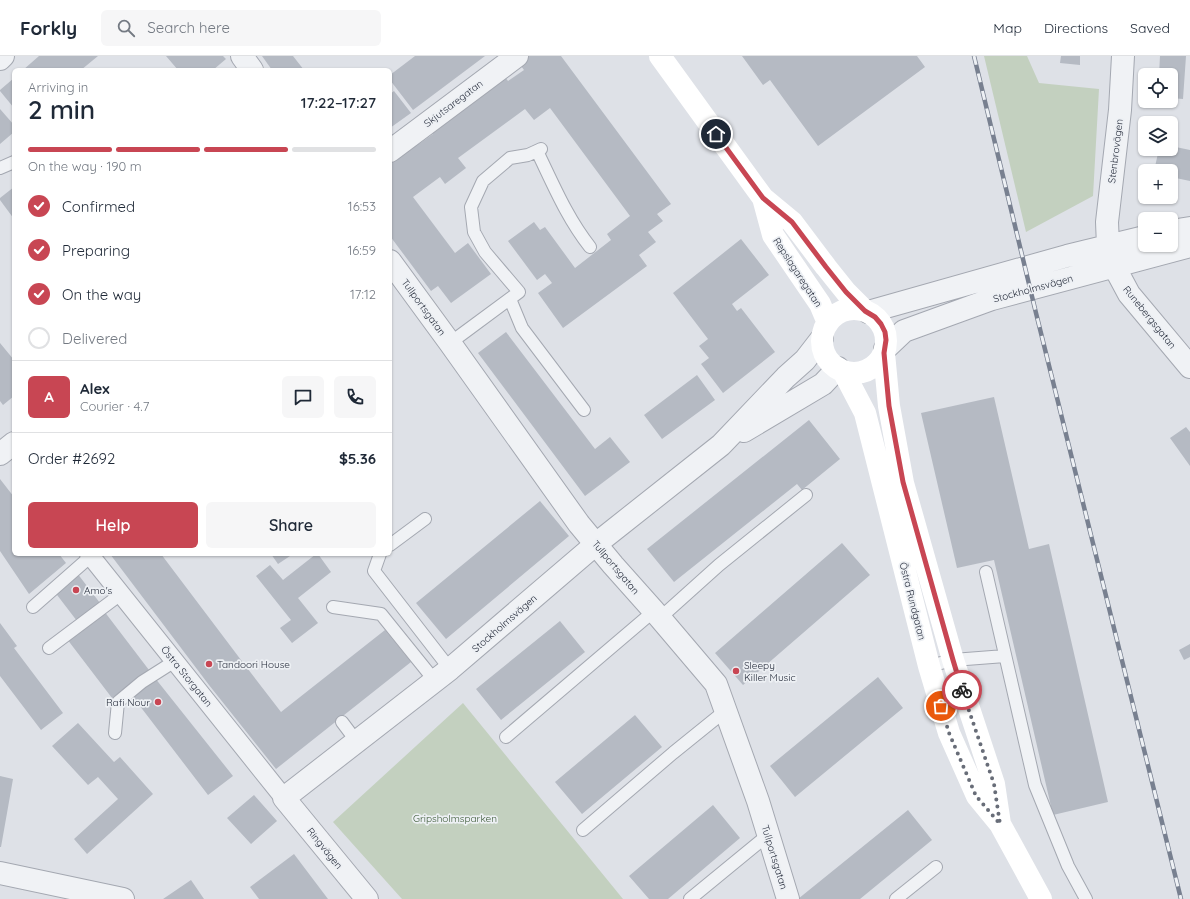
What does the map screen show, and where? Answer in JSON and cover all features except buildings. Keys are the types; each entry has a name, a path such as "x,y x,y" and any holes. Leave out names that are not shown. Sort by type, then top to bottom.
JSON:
{"main road":[{"name":"Repslagaregatan","path":"660,56 763,198 792,222 846,292 867,312"},
{"name":"Repslagaregatan","path":"763,198 773,235 820,304 825,330"},
{"path":"855,309 867,312 875,317 883,328 886,340 884,351 879,362 867,370 853,373 841,370 831,363 826,356 823,347 825,330 835,315 845,310 855,309"},
{"name":"Östra Rundgatan","path":"884,351 889,406 903,482 953,660 994,784 1000,824"},
{"name":"Östra Rundgatan","path":"841,370 865,413 929,666 949,733 976,796 1000,824 1041,899"}],"street":[{"path":"0,59 3,56"},
{"path":"242,56 251,68"},
{"name":"Skjutsaregatan","path":"392,149 516,56"},
{"name":"Stenbrovägen","path":"1111,256 1107,222 1120,110 1123,56"},
{"path":"1178,231 1190,228"},
{"name":"Stockholmsvägen","path":"884,351 904,330 1111,256 1138,241"},
{"name":"Stockholmsvägen","path":"867,312 1067,256 1111,256 1190,246"},
{"name":"Runebergsgatan","path":"1111,256 1129,294 1190,367"},
{"name":"Tullportsgatan","path":"392,264 580,524 716,684 758,801 788,899"},
{"name":"Stockholmsvägen","path":"721,445 786,377 805,360 825,330"},
{"name":"Stockholmsvägen","path":"284,798 443,675 596,544 721,445 823,384 841,370"},
{"name":"Östra Storgatan","path":"91,556 284,798"},
{"name":"Ringvägen","path":"284,798 367,899"},
{"path":"0,872 123,899"}],"lane":[{"path":"450,343 519,292 485,252 474,232 471,207 483,181 510,158 528,155 539,150 565,210 581,236 590,247"},
{"path":"0,168 12,163"},
{"path":"510,299 522,328 584,410"},
{"path":"506,737 806,495"},
{"path":"392,544 425,519"},
{"path":"33,607 89,556"},
{"path":"379,556 374,572 443,675"},
{"path":"986,572 1035,786 1068,866 1086,899"},
{"path":"49,648 121,594"},
{"path":"333,607 381,614 443,675"},
{"path":"929,666 953,660 1005,656"},
{"path":"115,733 118,702 142,682 175,661"},
{"path":"583,830 673,753 725,711"},
{"path":"342,722 357,742"},
{"path":"690,899 768,835"},
{"path":"896,899 936,867"}],"green space":[{"path":"984,56 1027,56 1039,83 1099,89 1093,196 1026,232"},
{"name":"Gripsholmsparken","path":"463,703 623,899 402,899 333,822"}],"railway":[{"path":"974,56 1181,899"}],"way so far":[{"path":"941,706 949,733 976,796 1000,824 994,784 962,690"}],"place":[{"name":"Amo's","path":"76,590"},
{"name":"Tandoori House","path":"209,664"},
{"name":"Sleepy Killer Music","path":"736,671"},
{"name":"Rafi Nour","path":"158,702"}],"route":[{"path":"716,134 763,198 792,222 846,292 865,311 875,317 885,332 886,340 884,353 889,406 903,482 962,690"}]}
